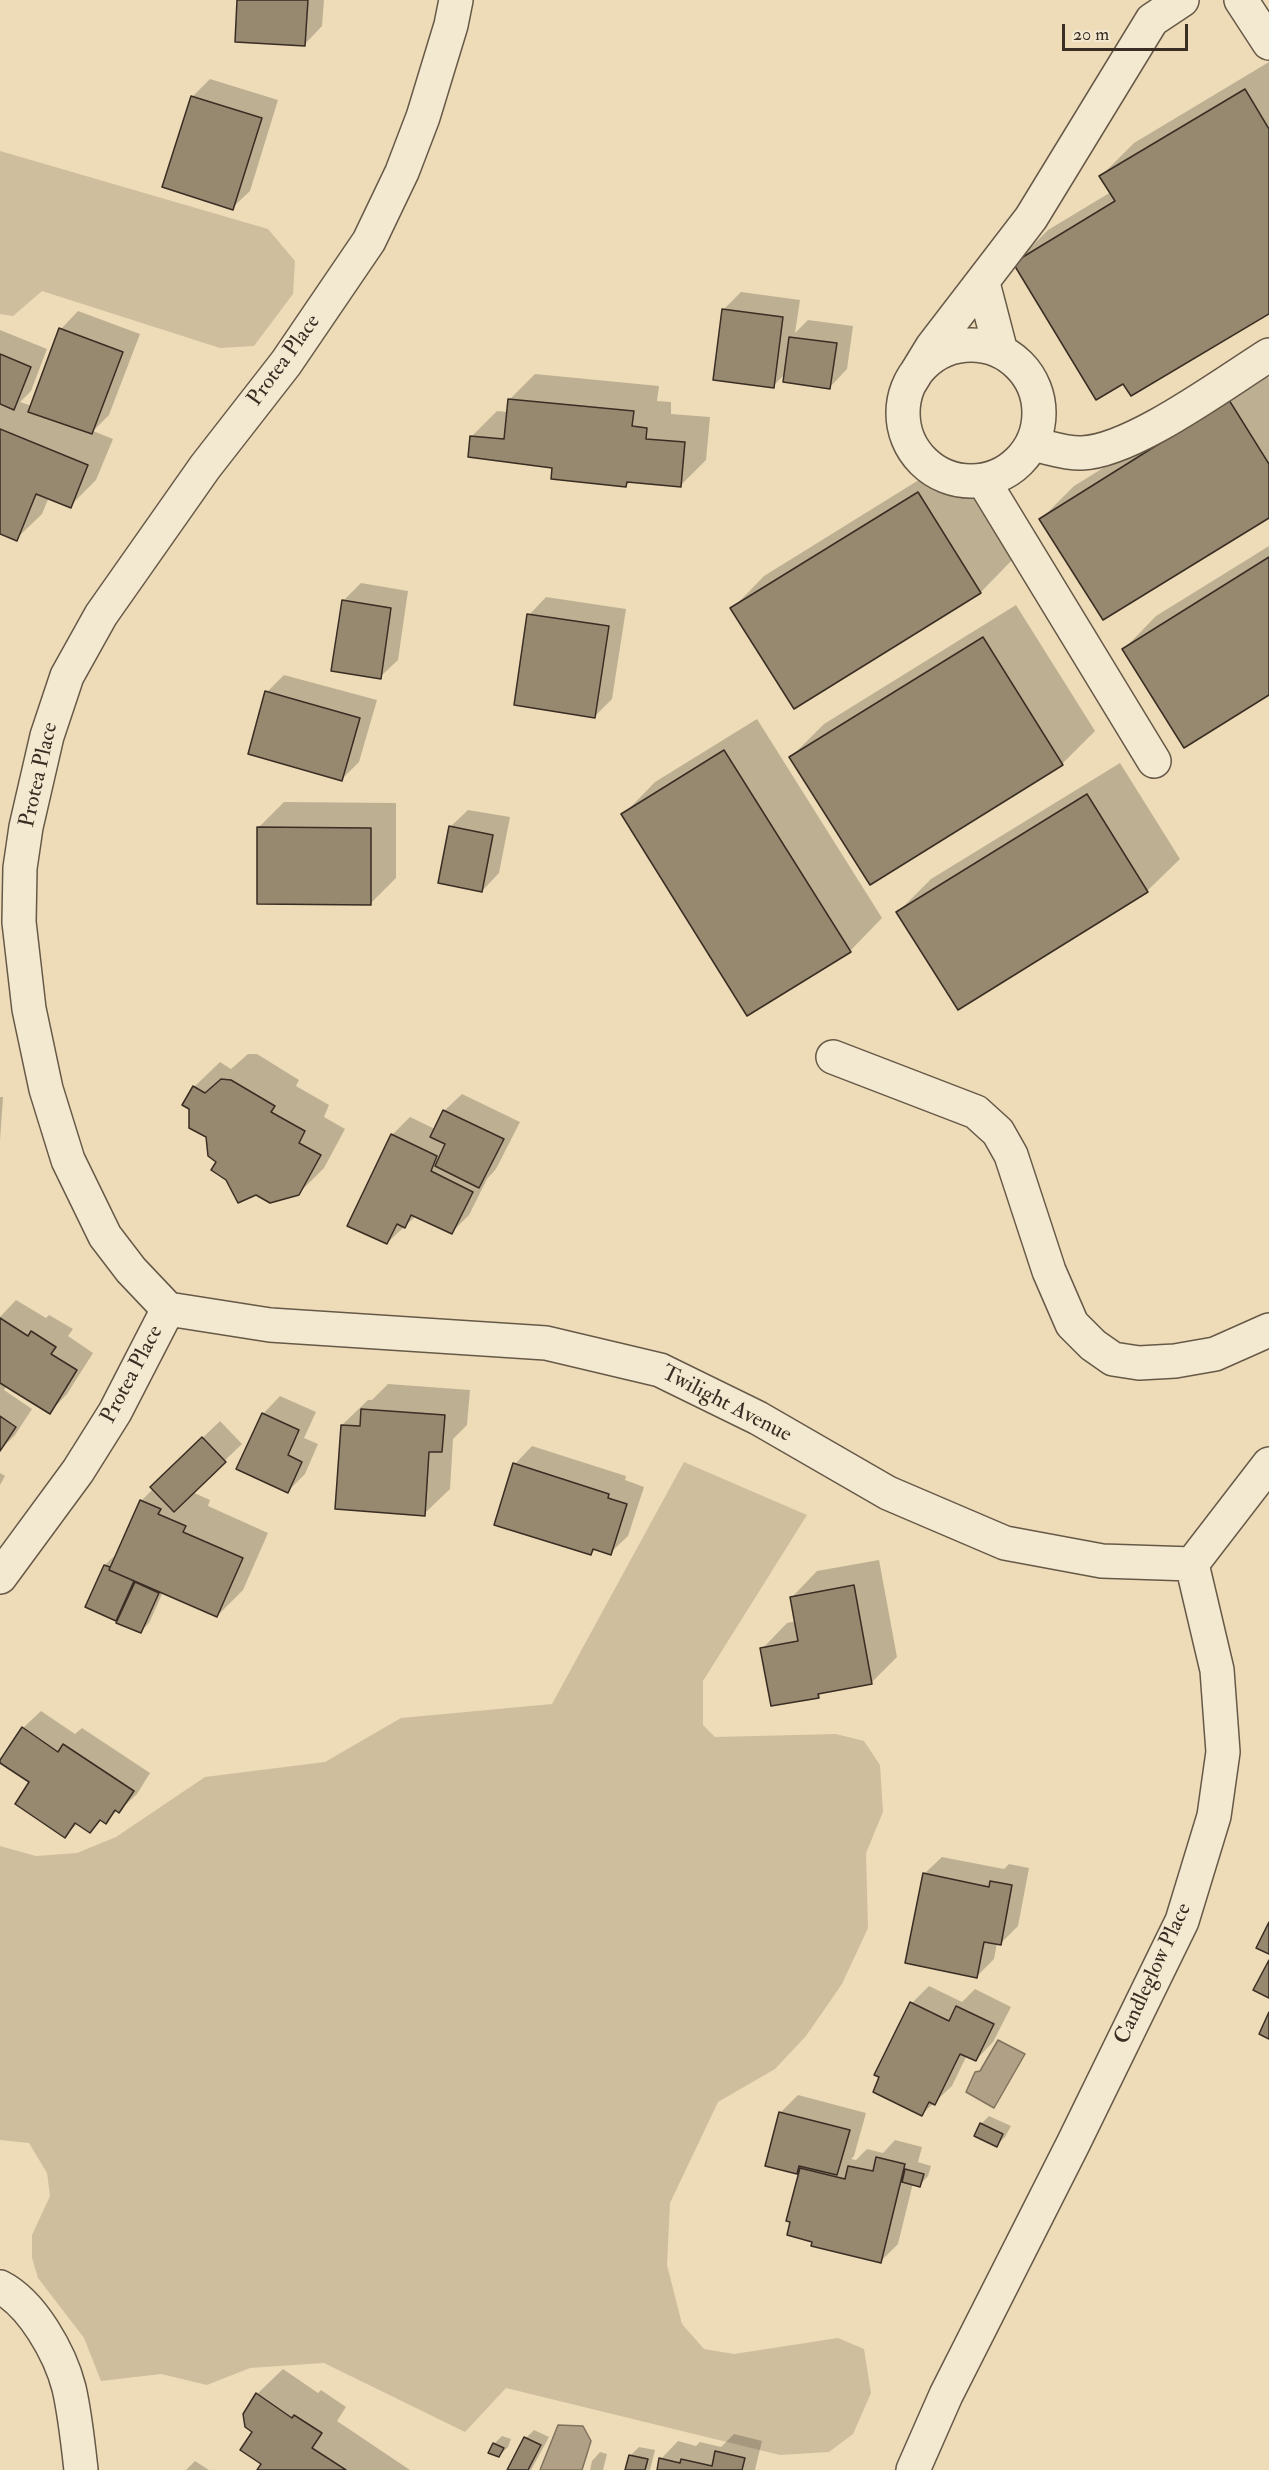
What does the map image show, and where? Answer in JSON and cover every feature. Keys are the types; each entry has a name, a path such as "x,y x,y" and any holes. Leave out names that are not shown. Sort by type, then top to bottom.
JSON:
{"street":[{"name":"Protea Place","path":"0,1576 78,1471 115,1412 168,1309 131,1270 105,1236 68,1160 46,1089 29,1009 19,922 20,868 46,736 67,676 101,615 205,467 286,363 369,241 402,172 423,117 451,25 456,0"},
{"path":"910,383 922,366 939,352 960,346 981,346 1002,352 1019,364 1032,382 1039,402 1039,423 1032,444 1020,461 1003,474 983,480 961,481 941,474 923,462 910,445 904,425 903,403 910,383 932,347 983,284 1031,218 1152,20 1182,0"},
{"path":"1241,0 1269,43"},
{"path":"983,284 1002,352"},
{"path":"1032,444 1082,453 1116,446 1158,425 1269,355"},
{"path":"983,480 1154,761"},
{"path":"833,1057 976,1112 998,1132 1011,1155 1049,1271 1072,1324 1093,1345 1113,1359 1139,1364 1215,1354 1269,1330"},
{"name":"Twilight Avenue","path":"168,1309 270,1325 546,1342 660,1370 758,1418 888,1493 1005,1543 1102,1561 1192,1564"},
{"path":"1192,1564 1269,1464"},
{"name":"Candleglow Place","path":"913,2470 946,2395 1073,2144 1185,1911 1214,1816 1223,1752 1217,1670 1192,1564"},
{"path":"0,2287 28,2308 51,2344 68,2386 81,2470"}],"shaded area":[{"path":"0,151 268,229 295,261 293,294 254,346 220,348 42,291 13,316 0,314"},
{"path":"684,1462 807,1515 703,1681 703,1725 715,1737 836,1734 864,1741 880,1765 883,1812 866,1853 868,1928 842,1984 806,2036 775,2069 718,2102 670,2203 667,2265 682,2324 704,2349 734,2354 838,2338 864,2349 871,2393 853,2434 829,2452 780,2455 506,2388 465,2432 324,2363 250,2368 207,2385 161,2374 101,2381 84,2338 38,2278 32,2258 32,2235 50,2196 47,2173 29,2143 0,2140 0,1846 36,1856 77,1853 116,1837 205,1777 325,1762 401,1718 552,1704"},
{"path":"998,2040 1025,2054 994,2108 966,2092 975,2072 980,2071"},
{"path":"558,2425 583,2426 591,2441 582,2470 540,2470"}],"building":[{"path":"237,0 308,0 305,46 235,42"},
{"path":"1245,89 1269,129 1269,314 1131,396 1123,384 1096,400 1013,263 1115,201 1099,176"},
{"path":"191,96 262,118 233,210 162,187"},
{"path":"722,309 783,317 774,388 713,380"},
{"path":"59,328 123,352 92,434 28,412"},
{"path":"789,337 837,343 830,389 783,382"},
{"path":"0,354 31,367 14,410 0,404"},
{"path":"508,399 634,411 632,426 647,428 646,439 685,442 681,487 627,482 626,487 551,479 552,468 468,457 470,436 504,439"},
{"path":"1229,400 1269,464 1269,518 1103,620 1039,519"},
{"path":"0,429 88,465 71,508 36,494 17,541 0,534"},
{"path":"918,492 981,593 794,709 730,608"},
{"path":"1269,557 1269,695 1184,748 1122,649"},
{"path":"342,600 391,608 381,679 331,671"},
{"path":"527,614 609,626 595,718 514,705"},
{"path":"983,637 1063,765 870,885 789,757"},
{"path":"265,691 360,718 342,781 248,754"},
{"path":"724,750 851,952 747,1016 621,814"},
{"path":"1087,794 1148,892 958,1010 896,912"},
{"path":"449,826 493,835 482,892 438,883"},
{"path":"257,827 371,828 371,905 257,904"},
{"path":"221,1079 231,1080 275,1106 271,1112 305,1131 299,1143 321,1155 299,1195 270,1203 256,1195 238,1203 226,1180 211,1170 216,1162 208,1156 206,1137 189,1128 189,1109 182,1105 193,1086 205,1093"},
{"path":"443,1110 504,1139 479,1188 435,1166 445,1144 430,1137"},
{"path":"391,1134 437,1156 431,1171 473,1192 452,1234 411,1215 405,1228 397,1224 387,1244 347,1226"},
{"path":"0,1318 28,1336 31,1331 56,1347 51,1354 77,1370 50,1414 0,1383"},
{"path":"361,1409 445,1415 442,1452 429,1452 425,1516 335,1509 341,1425 360,1426"},
{"path":"262,1413 299,1430 288,1455 302,1462 288,1493 236,1469"},
{"path":"0,1416 16,1427 0,1451"},
{"path":"202,1437 226,1462 174,1512 150,1487"},
{"path":"513,1463 609,1494 608,1498 627,1504 611,1555 593,1549 591,1555 494,1525"},
{"path":"140,1500 161,1509 158,1514 186,1526 183,1532 243,1558 217,1617 109,1570"},
{"path":"104,1565 110,1567 109,1570 134,1581 116,1621 85,1607"},
{"path":"135,1582 159,1593 141,1633 116,1623"},
{"path":"854,1585 872,1684 818,1694 819,1698 771,1706 760,1648 798,1641 790,1597"},
{"path":"22,1727 58,1752 63,1744 134,1791 119,1813 115,1810 106,1824 100,1820 90,1833 75,1823 65,1838 15,1804 29,1782 0,1763 0,1760"},
{"path":"923,1873 989,1887 990,1881 1012,1885 1001,1945 984,1942 977,1978 905,1963"},
{"path":"1269,1922 1269,1954 1256,1948"},
{"path":"1269,1960 1269,1998 1253,1990"},
{"path":"910,2002 949,2021 956,2006 994,2024 976,2061 960,2054 935,2105 929,2102 922,2116 873,2092 879,2077 874,2075"},
{"path":"1269,2012 1269,2039 1259,2034"},
{"path":"779,2112 850,2130 837,2175 799,2166 797,2174 765,2166"},
{"path":"980,2123 1003,2134 997,2147 974,2136"},
{"path":"876,2157 905,2164 881,2263 811,2246 812,2242 787,2235 790,2222 786,2221 800,2168 845,2179 848,2166 873,2171"},
{"path":"905,2169 924,2174 920,2187 902,2182"},
{"path":"256,2393 292,2418 294,2415 322,2433 312,2448 346,2470 257,2470 261,2464 240,2450 252,2432 245,2427 243,2414"},
{"path":"524,2437 541,2445 528,2470 507,2470"},
{"path":"493,2443 504,2448 499,2457 488,2453"},
{"path":"715,2451 745,2458 742,2470 657,2470 659,2458 680,2463 681,2459 712,2466"},
{"path":"629,2455 648,2459 645,2470 625,2470"}]}
